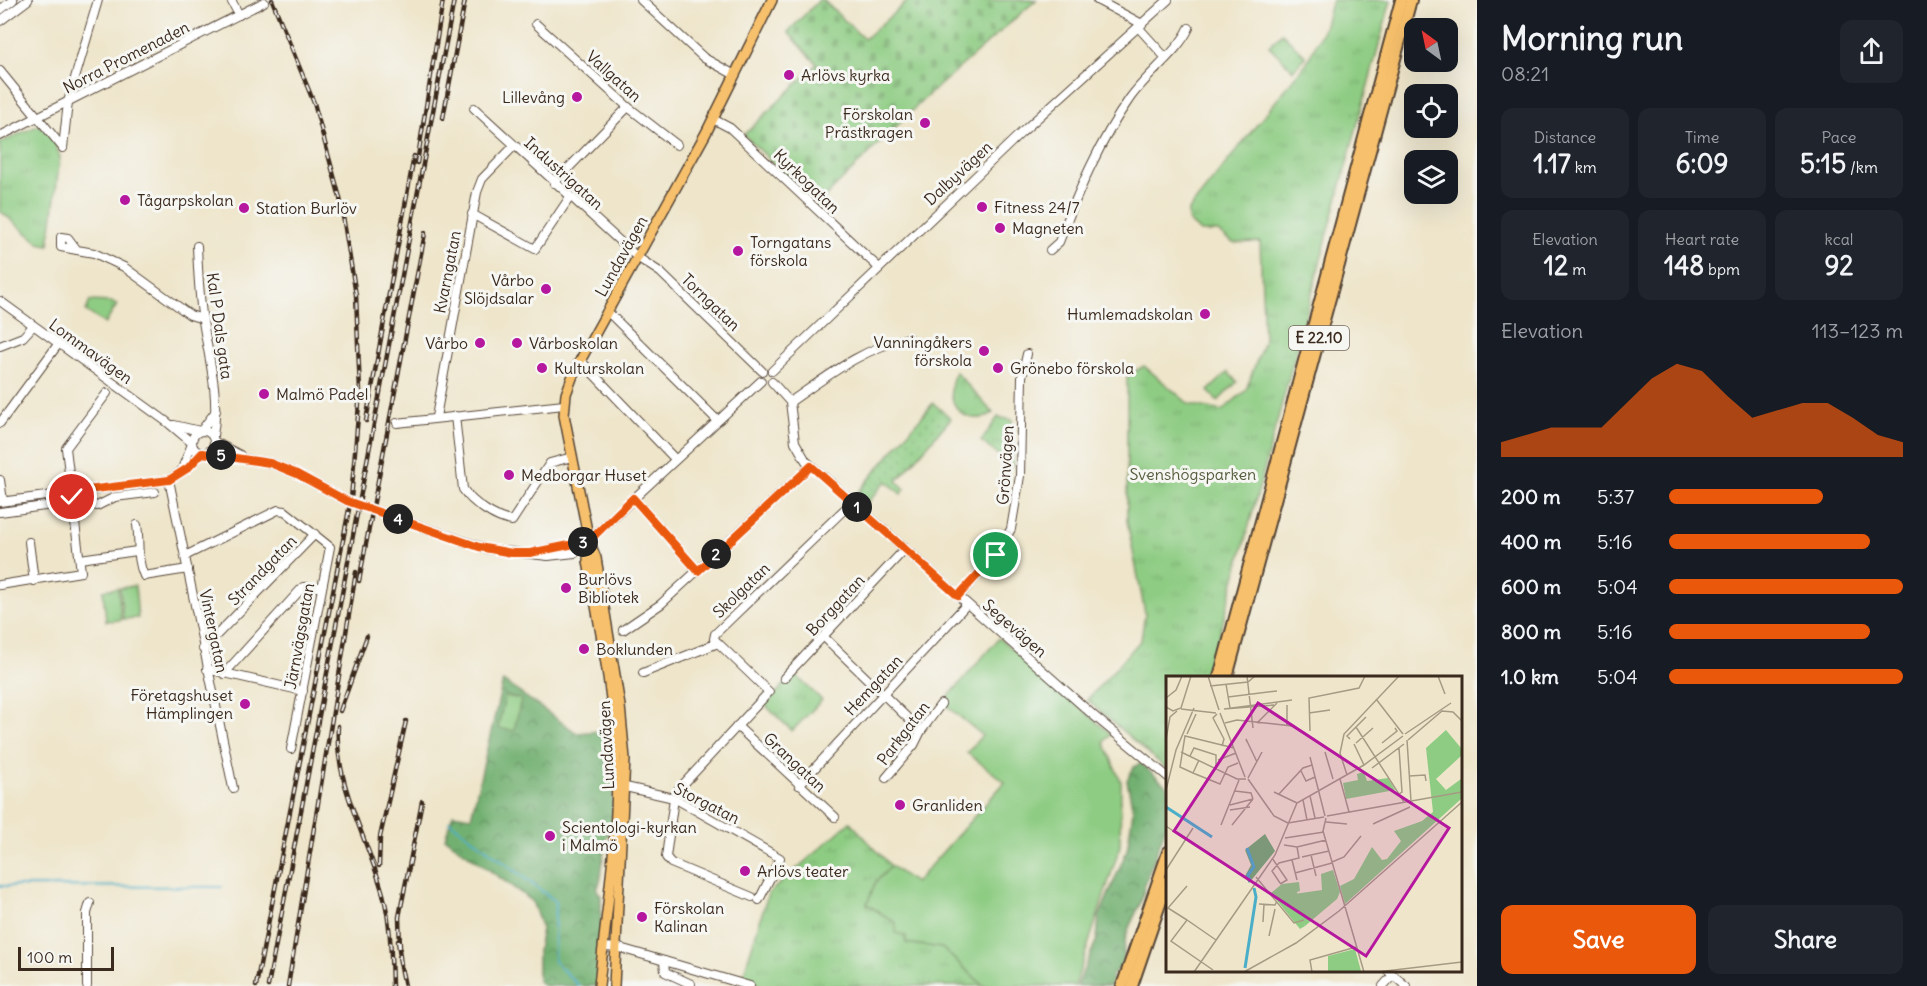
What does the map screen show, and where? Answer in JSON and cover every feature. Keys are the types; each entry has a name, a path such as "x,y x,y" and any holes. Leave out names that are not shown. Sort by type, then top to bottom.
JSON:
{"highway":[{"name":"E 22.10","path":"1219,676 1401,0"},
{"name":"E 22.10","path":"1227,676 1411,0"},
{"path":"1122,986 1166,858"},
{"path":"1132,986 1166,887"}],"main road":[{"name":"Lundavägen","path":"614,986 621,786 613,707 588,561 589,541 564,405 569,383 713,120 772,0"},
{"name":"Lundavägen","path":"599,986 621,786"}],"street":[{"path":"0,10 13,0"},
{"path":"0,21 28,0"},
{"path":"0,71 63,148 68,102 98,0"},
{"path":"231,0 239,15"},
{"path":"641,0 704,58 735,75"},
{"path":"1097,0 1140,25 1165,57"},
{"name":"Dalbyvägen","path":"771,371 878,267 1168,0"},
{"name":"Norra Promenaden","path":"0,136 264,2"},
{"name":"Vallgatan","path":"536,24 628,107 677,145"},
{"path":"1050,250 1059,242 1093,158 1130,98 1185,37 1189,28"},
{"path":"554,183 628,107"},
{"name":"Industrigatan","path":"474,108 637,257"},
{"name":"Kyrkogatan","path":"713,120 730,128 878,267"},
{"name":"Kvarngatan","path":"436,417 472,214 482,180 514,146"},
{"path":"472,214 535,249 570,197"},
{"name":"Kal P Dals gata","path":"197,246 203,319 217,410 214,439"},
{"path":"77,250 115,261 190,315 203,319"},
{"name":"Torngatan","path":"637,257 671,282 762,371"},
{"name":"Lommavägen","path":"0,301 167,422 203,453 247,458 286,469 347,501 487,549 548,556 575,553 589,541"},
{"path":"607,311 717,420"},
{"path":"0,346 23,337 33,326"},
{"path":"772,382 790,402 854,358 876,347 908,338"},
{"path":"0,423 59,344"},
{"name":"Grönvägen","path":"958,596 996,555 1011,529 1020,476 1022,377 1026,354"},
{"path":"581,361 675,459"},
{"path":"762,371 771,371 774,376 772,382 766,384 761,381 759,376 762,371"},
{"path":"589,541 761,381"},
{"path":"0,585 81,572 66,459 68,444 107,393"},
{"name":"Segevägen","path":"790,402 795,442 802,456 811,466 1166,775"},
{"path":"397,423 564,405"},
{"path":"177,475 189,458 194,435 201,431 217,410"},
{"path":"455,416 464,489 468,496 503,520 512,521 553,460 572,457"},
{"name":"Lommavägen","path":"167,422 201,431 247,458"},
{"path":"0,480 1,501 169,480 203,453 212,449 214,439"},
{"path":"623,630 661,604 811,466"},
{"name":"Vintergatan","path":"169,480 233,788"},
{"path":"0,512 82,501 97,506 115,497 155,492"},
{"path":"633,498 698,571"},
{"name":"Skolgatan","path":"643,673 717,644 714,639 716,633 852,502"},
{"path":"185,556 275,511 285,511 315,534"},
{"path":"137,525 140,541 137,551 145,577 188,569"},
{"name":"Järnvägsgatan","path":"291,749 330,549 315,534"},
{"name":"Strandgatan","path":"203,649 315,534"},
{"path":"29,542 34,581"},
{"name":"Borggatan","path":"784,678 905,549"},
{"path":"80,559 137,551"},
{"path":"224,674 303,587 321,587"},
{"name":"Hemgatan","path":"799,785 967,604"},
{"path":"824,637 921,731"},
{"path":"674,798 678,790 769,692 717,644"},
{"path":"207,669 303,690"},
{"name":"Parkgatan","path":"886,778 914,745 921,731 941,704"},
{"name":"Grangatan","path":"737,726 835,818"},
{"name":"Storgatan","path":"621,786 674,798 780,858 756,899 668,861 666,857 674,798"},
{"path":"87,986 87,913 90,903"},
{"path":"603,948 615,946 750,986"},
{"path":"664,961 665,972 691,984 688,986"},
{"path":"1383,986 1390,972 1406,986"}],"green space":[{"path":"819,0 823,0 864,39 909,0 1036,0 922,101 817,205 744,135 817,64 788,32"},
{"name":"Svenshögsparken","path":"1332,0 1391,0 1208,676 1166,676 1166,768 1087,700 1141,640 1145,613 1127,521 1127,376 1144,366 1189,404 1222,411 1246,390 1264,341 1260,242 1233,243 1218,232 1200,232 1188,220 1188,211 1307,62 1324,28"},
{"path":"1282,33 1306,57 1293,70 1269,46"},
{"path":"39,125 52,139 60,157 49,245 39,243 0,211 0,143"},
{"path":"90,301 111,302 117,305 105,324 86,311"},
{"path":"956,372 993,413 983,418 973,418 958,410 951,393"},
{"path":"1228,372 1237,382 1218,401 1208,391"},
{"path":"933,403 951,418 897,481 905,489 901,494 886,481 866,505 855,496"},
{"path":"998,417 1012,420 1013,467 981,441"},
{"path":"135,586 138,618 123,619 120,588"},
{"path":"118,588 121,620 106,621 103,590"},
{"path":"999,638 1111,734 1104,742 1121,782 1120,846 1075,986 984,986 942,948 906,943 906,936 896,933 896,923 867,904 876,882 891,866 915,883 1005,782 967,753 982,735 943,703"},
{"path":"794,674 822,700 792,731 765,705"},
{"path":"503,681 577,733 601,731 612,740 614,758 612,825 605,840 601,878 597,890 601,896 601,941 597,986 544,986 538,981 538,950 542,929 532,901 445,838 453,814 471,817"},
{"path":"505,696 521,699 514,731 498,728"},
{"path":"1140,763 1166,785 1166,827 1141,900 1129,927 1120,967 1112,975 1111,986 1077,986 1097,939 1099,917 1127,850 1133,811 1127,780 1134,767"},
{"path":"850,822 891,866 876,882 867,904 896,923 906,936 906,943 942,948 984,986 763,986 742,979 768,894"}],"waterway":[{"path":"449,821 555,901 554,961 579,986"},
{"path":"0,886 222,887"}],"railway":[{"path":"256,986 351,499 360,392 356,295 340,198 314,103 272,0"},
{"path":"417,163 443,0"},
{"path":"268,986 454,0"},
{"path":"443,118 465,0"},
{"path":"366,421 414,156"},
{"path":"359,581 425,233"},
{"path":"288,986 356,572"},
{"path":"340,711 367,636"},
{"path":"379,866 380,837 406,721"},
{"path":"338,726 341,769 353,811 377,873 386,905 392,986"},
{"path":"400,948 399,917 422,801"},
{"path":"398,941 401,965"},
{"path":"399,957 405,986"}],"place":[{"name":"Arlövs kyrka","path":"789,75"},
{"name":"Lillevång","path":"577,97"},
{"name":"Förskolan Prästkragen","path":"925,123"},
{"name":"Tågarpskolan","path":"125,200"},
{"name":"Fitness 24/7","path":"982,207"},
{"name":"Station Burlöv","path":"244,208"},
{"name":"Magneten","path":"1000,228"},
{"name":"Torngatans förskola","path":"738,251"},
{"name":"Vårbo Slöjdsalar","path":"546,289"},
{"name":"Humlemadskolan","path":"1205,314"},
{"name":"Vårbo","path":"480,343"},
{"name":"Vårboskolan","path":"517,343"},
{"name":"Vanningåkers förskola","path":"984,351"},
{"name":"Kulturskolan","path":"542,368"},
{"name":"Grönebo förskola","path":"998,368"},
{"name":"Malmö Padel","path":"264,394"},
{"name":"Medborgar Huset","path":"509,475"},
{"name":"Burlövs Bibliotek","path":"566,588"},
{"name":"Boklunden","path":"584,649"},
{"name":"Företagshuset Hämplingen","path":"245,704"},
{"name":"Granliden","path":"900,805"},
{"name":"Scientologi-kyrkan i Malmö","path":"550,836"},
{"name":"Arlövs teater","path":"745,871"},
{"name":"Förskolan Kalinan","path":"642,917"}],"route":[{"path":"72,497 71,492 169,480 188,468 202,453 217,454 270,463 297,474 347,501 479,547 512,553 530,553 589,541 633,498 698,571 811,466 958,596 996,555"}]}
